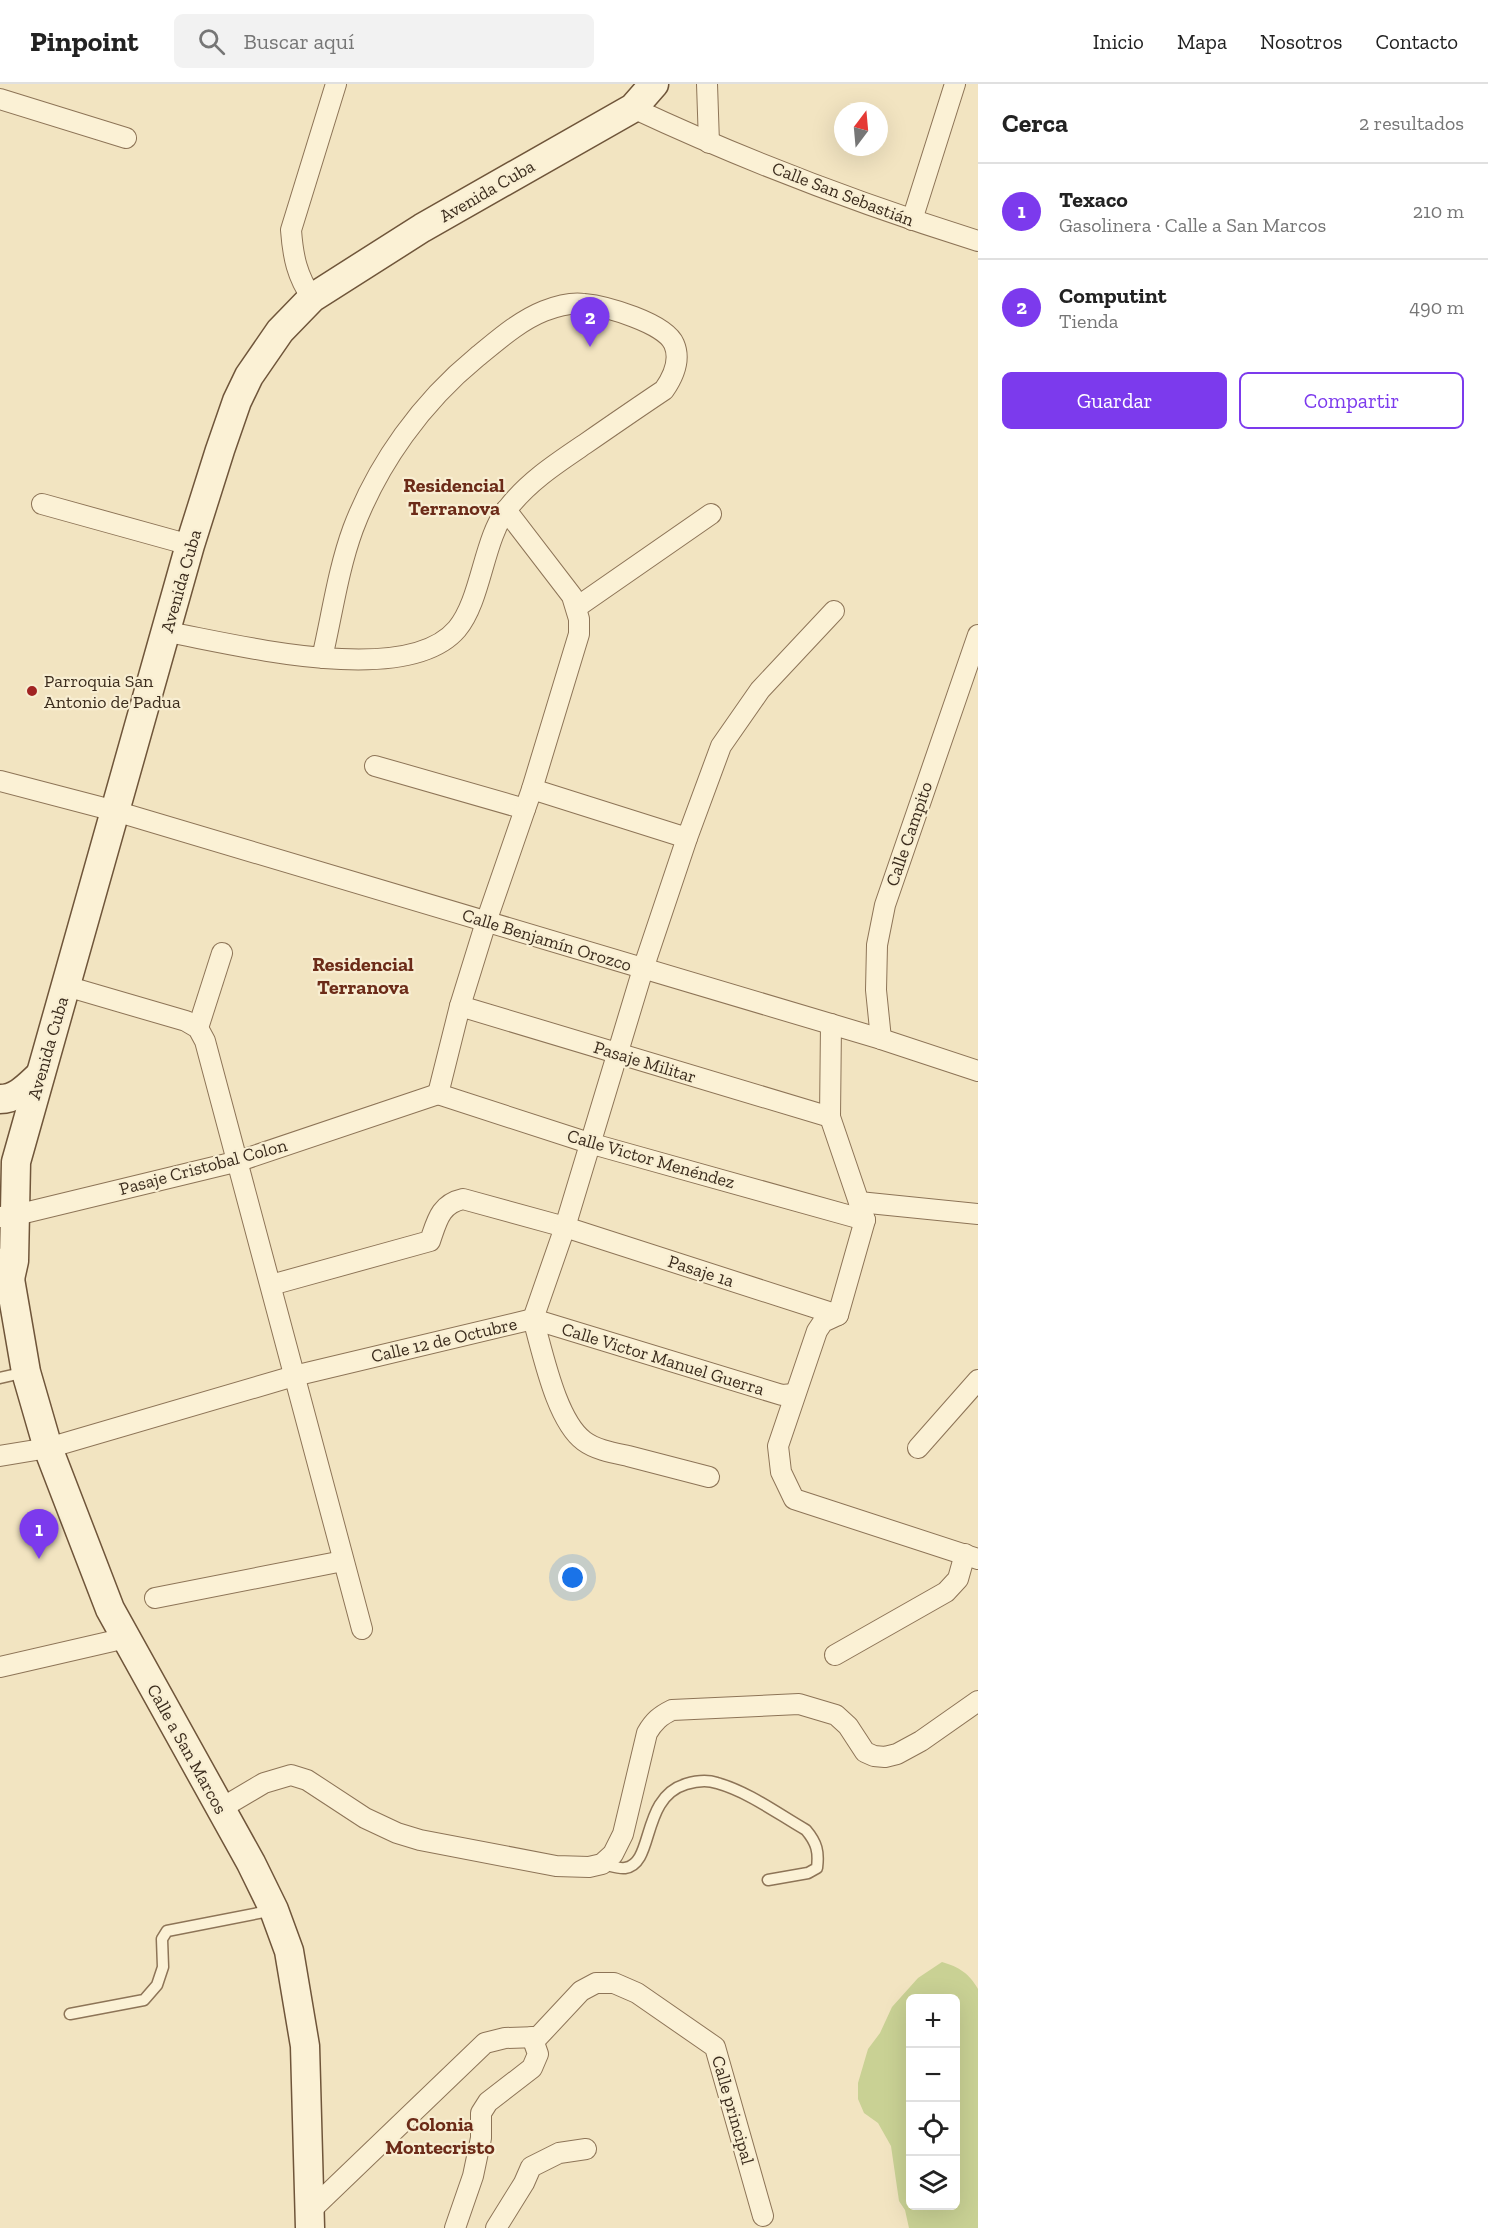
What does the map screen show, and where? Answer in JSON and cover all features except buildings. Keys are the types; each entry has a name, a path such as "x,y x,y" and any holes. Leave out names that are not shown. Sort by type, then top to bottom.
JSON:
{"main road":[{"name":"Avenida Cuba","path":"7,1287 14,1261 5,1222 16,1162 190,545 220,450 245,384 280,331 312,298 422,228 633,108 654,84"},
{"path":"0,1099 20,1094 40,1075"},
{"name":"Calle a San Marcos","path":"7,1287 13,1375 48,1448 110,1609 251,1863 274,1910 289,1951 305,2046 310,2220"}],"street":[{"path":"312,298 301,282 293,254 291,230 336,84"},
{"path":"707,84 709,143"},
{"path":"912,220 955,84"},
{"path":"0,99 126,138"},
{"name":"Calle San Sebastián","path":"633,108 709,143 912,220 978,241"},
{"path":"167,632 322,658 371,659 410,655 445,639 457,629 466,613 495,533 506,510 546,471 664,390 675,370 676,357 674,343 664,332 650,323 605,308 584,304 565,304 543,311 515,326 463,369 416,419 378,473 353,530 322,658"},
{"path":"42,504 190,545"},
{"path":"438,1094 460,1006 532,789 579,634 577,607 572,596 506,510"},
{"path":"577,607 711,514"},
{"name":"Calle 12 de Octubre","path":"0,1456 48,1448 294,1376 533,1319 565,1227 643,969 721,746 759,690 834,611"},
{"name":"Calle Campito","path":"881,1039 876,990 877,945 885,905 978,635"},
{"path":"375,766 525,809"},
{"name":"Calle Benjamín Orozco","path":"0,781 115,811 881,1039 978,1071"},
{"path":"532,789 687,838"},
{"path":"198,1028 222,953"},
{"path":"66,987 186,1021 198,1028 205,1041 239,1161 362,1629"},
{"name":"Pasaje Militar","path":"460,1006 830,1117"},
{"path":"831,1024 830,1117 862,1211 838,1315 823,1322 817,1331 800,1386 794,1394 778,1446 781,1472 794,1499 972,1556 958,1579 946,1592 835,1655"},
{"name":"Calle Victor Menéndez","path":"438,1094 589,1143 862,1211 978,1214"},
{"name":"Pasaje Cristobal Colon","path":"5,1222 239,1161 438,1094"},
{"name":"Pasaje 1a","path":"271,1285 430,1241 442,1210 453,1201 463,1199 565,1227 838,1315"},
{"path":"533,1319 564,1418 585,1442 603,1450 709,1477"},
{"name":"Calle Victor Manuel Guerra","path":"533,1319 782,1395 794,1394"},
{"path":"918,1448 978,1380"},
{"path":"155,1598 343,1561"},
{"path":"0,1667 126,1638"},
{"path":"220,1809 264,1783 291,1775 307,1780 365,1818 397,1833 420,1840 556,1866 589,1867 602,1864 613,1854 623,1834 647,1733 660,1716 672,1710 799,1704 836,1715 848,1726 865,1752 885,1757 897,1754 921,1741 978,1701"},
{"name":"Calle principal","path":"532,2037 538,2037 548,2028 581,1990 596,1983 614,1983 637,1993 715,2047 763,2216"},
{"path":"310,2220 485,2043 505,2038 532,2037 538,2054 532,2068 488,2102 481,2113 481,2138 473,2176 454,2228"},
{"path":"496,2228 524,2183 531,2167 559,2153 586,2149"}],"lane":[{"path":"602,1864 625,1868 634,1864 642,1855 655,1810 666,1795 679,1786 695,1781 715,1782 733,1789 806,1830 815,1841 819,1852 817,1868 808,1873 768,1880"},
{"path":"70,2014 144,2000 157,1985 163,1967 162,1939 167,1931 274,1910"}],"green space":[{"path":"942,1962 963,1971 978,1989 978,2228 909,2228 905,2210 899,2201 891,2146 878,2123 864,2113 858,2099 858,2083 868,2049 880,2033 892,2007 918,1978"}],"place":[{"name":"Computint","path":"590,347"},
{"name":"Parroquia San Antonio de Padua","path":"32,691"},
{"name":"Texaco","path":"39,1559"}],"district":[{"name":"Residencial Terranova","path":"454,496"},
{"name":"Residencial Terranova","path":"363,976"},
{"name":"Colonia Montecristo","path":"440,2136"}]}
